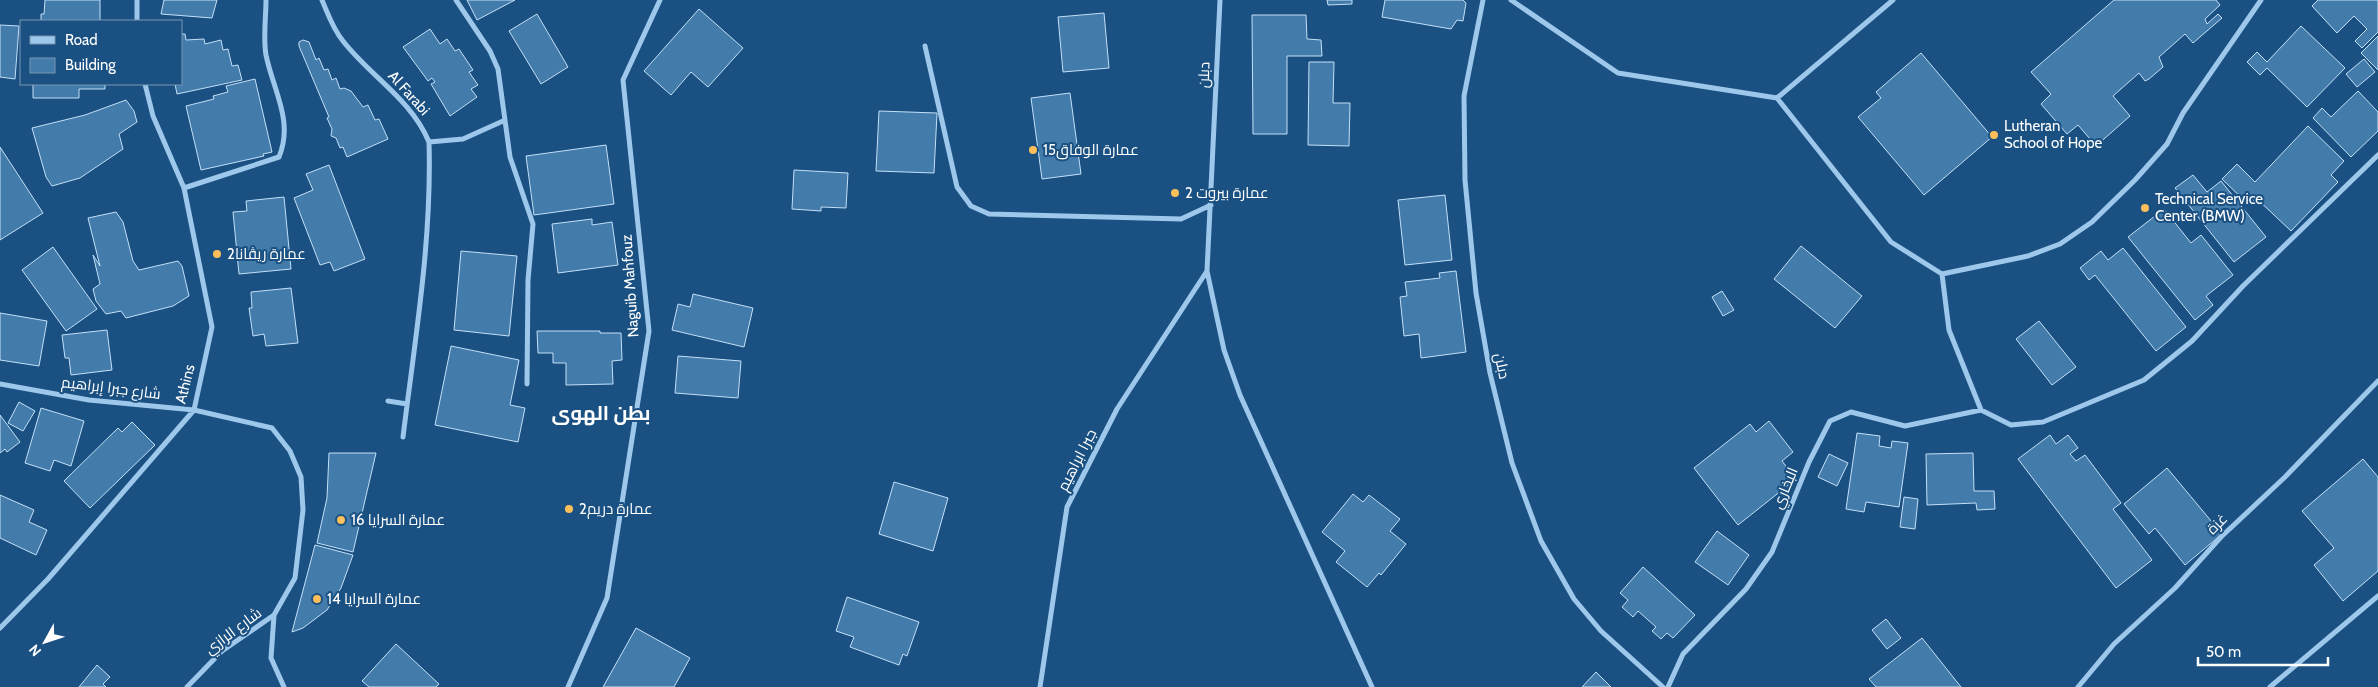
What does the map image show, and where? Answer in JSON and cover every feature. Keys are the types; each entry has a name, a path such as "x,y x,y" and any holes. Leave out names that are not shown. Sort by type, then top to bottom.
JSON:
{"street":[{"path":"137,0 137,20"},
{"path":"184,188 279,156 285,144 286,126 266,53 266,0"},
{"name":"Al Farabi","path":"322,0 342,40 412,110 430,142"},
{"path":"456,0 490,52 498,69 502,85 503,121 510,158 533,224 528,280 527,384"},
{"name":"Naguib Mahfouz","path":"568,687 607,598 649,331 623,80 660,0"},
{"name":"دبلن","path":"1220,0 1207,271 1224,350 1240,395 1372,687"},
{"name":"دبلن","path":"1483,0 1464,96 1465,180 1476,293 1490,373 1512,463 1541,541 1574,599 1601,631 1663,687"},
{"path":"1511,0 1618,73 1777,98 1892,242 1942,274 2028,256 2060,244 2092,222 2135,180 2167,144 2183,113 2261,0"},
{"path":"1777,98 1893,0"},
{"path":"925,46 957,187 971,206 989,214 1181,219 1211,204"},
{"name":"Athins","path":"0,628 48,579 194,410 212,327 184,188 154,116 145,85"},
{"path":"403,437 426,256 430,142 463,139 503,121"},
{"path":"1942,274 1949,330 1981,410 2011,425 2043,422 2144,380 2192,341 2243,286 2378,155"},
{"name":"جبرا ابراهيم","path":"1040,687 1067,508 1117,409 1207,271"},
{"name":"غزة","path":"2078,687 2114,644 2175,588 2221,537 2292,471 2378,381"},
{"name":"شارع جبرا إبراهيم","path":"0,384 89,400 194,410 272,428 290,451 301,477 303,510 295,578 274,616 271,658 284,687"},
{"path":"388,401 407,404"},
{"name":"البخاري","path":"1668,687 1683,654 1746,588 1772,552 1810,462 1830,421 1851,412 1905,426 1981,410"},
{"path":"2270,687 2378,596"},
{"name":"شارع الرازي","path":"186,687 222,651 274,616"}],"building":[{"path":"45,0 100,0 100,20 41,20 41,14 44,14"},
{"path":"164,0 217,0 212,18 161,14"},
{"path":"467,0 515,0 477,20"},
{"path":"1327,0 1352,0 1352,4 1328,5"},
{"path":"1385,0 1463,0 1466,3 1463,21 1457,20 1451,29 1382,17"},
{"path":"2114,0 2216,0 2220,5 2205,19 2207,24 2218,14 2222,18 2193,43 2185,34 2159,57 2163,67 2145,81 2139,73 2113,96 2130,116 2096,146 2078,125 2067,134 2041,104 2051,94 2031,72"},
{"path":"2318,0 2378,0 2378,32 2362,48 2355,41 2367,29 2354,16 2337,33 2312,6"},
{"path":"699,9 743,48 708,87 691,72 671,95 644,71"},
{"path":"1104,13 1109,68 1063,72 1058,17"},
{"path":"537,14 568,67 541,84 509,31"},
{"path":"1252,15 1306,15 1307,39 1321,40 1322,56 1287,56 1287,134 1253,134"},
{"path":"0,25 19,26 15,79 0,77"},
{"path":"2301,26 2345,68 2307,107 2267,68 2260,75 2247,62 2257,52 2267,62"},
{"path":"430,29 440,44 447,39 455,51 459,49 473,70 469,72 478,85 471,89 477,97 450,116 431,84 435,82 432,78 428,81 403,47"},
{"path":"182,34 185,34 186,40 204,39 205,44 221,40 223,50 228,49 232,66 238,65 242,80 177,94 175,85 182,85"},
{"path":"2378,36 2378,70 2361,53"},
{"path":"303,40 309,42 316,60 319,58 324,70 328,69 332,80 336,78 340,89 344,88 351,91 363,107 368,105 375,120 379,119 388,139 347,157 343,147 340,148 336,138 331,136 332,129 327,118 329,117 299,46 299,42"},
{"path":"1921,53 1992,137 1924,195 1858,117 1881,98 1876,92"},
{"path":"2364,59 2375,72 2357,87 2346,74"},
{"path":"1309,62 1334,62 1333,103 1350,103 1349,146 1308,145"},
{"path":"255,79 272,152 263,154 264,156 201,170 186,106 214,99 213,96 228,92 226,86"},
{"path":"33,85 105,85 105,89 79,89 79,98 33,98"},
{"path":"2358,91 2378,112 2378,131 2351,157 2313,118 2322,108 2331,117"},
{"path":"1070,93 1081,174 1042,179 1031,98"},
{"path":"126,100 134,111 137,122 119,134 123,149 80,178 52,186 46,177 32,128 85,115"},
{"path":"879,111 937,113 934,173 876,171"},
{"path":"2308,126 2344,161 2331,175 2338,182 2291,231 2256,198 2249,205 2222,179 2237,164 2255,182"},
{"path":"606,145 614,204 534,215 526,156"},
{"path":"0,147 43,213 0,240"},
{"path":"329,165 365,259 334,271 330,262 320,265 294,198 313,190 306,174"},
{"path":"794,170 848,173 846,208 821,207 821,211 792,209"},
{"path":"2193,175 2207,192 2221,181 2266,237 2234,262 2175,188"},
{"path":"1445,195 1452,260 1405,265 1398,200"},
{"path":"284,197 291,269 239,274 233,212 247,211 246,201"},
{"path":"2164,209 2191,243 2201,235 2233,275 2206,296 2213,305 2195,320 2128,237"},
{"path":"116,212 123,222 133,261 139,270 178,261 182,266 189,296 173,306 126,318 121,311 106,314 96,301 93,289 100,284 93,255 100,266 88,218"},
{"path":"592,219 592,225 612,222 618,265 558,273 552,224"},
{"path":"1801,246 1862,296 1835,328 1774,279"},
{"path":"53,247 97,309 66,331 22,270"},
{"path":"2123,248 2186,327 2156,351 2095,275 2089,280 2080,268 2101,251 2108,260"},
{"path":"461,251 517,256 509,336 454,330"},
{"path":"1456,271 1466,352 1421,358 1419,334 1404,336 1400,297 1407,296 1405,282 1440,278 1439,273"},
{"path":"291,288 298,343 266,346 264,334 253,336 249,308 252,308 251,292"},
{"path":"1722,291 1734,310 1723,316 1712,297"},
{"path":"693,294 753,308 744,347 672,330 678,304 690,307"},
{"path":"0,313 47,321 39,366 0,360"},
{"path":"2039,321 2076,367 2052,385 2016,339"},
{"path":"107,330 112,370 71,375 69,358 65,358 62,335"},
{"path":"537,331 621,333 622,360 612,361 613,384 566,385 566,363 553,363 553,353 538,353"},
{"path":"451,346 519,360 510,405 525,408 518,442 435,425"},
{"path":"678,356 741,361 738,398 675,393"},
{"path":"19,402 35,411 23,431 8,423"},
{"path":"41,408 84,421 71,466 54,460 50,471 25,463"},
{"path":"0,415 20,442 7,452 5,449 0,453"},
{"path":"1769,421 1793,452 1782,461 1796,479 1738,525 1694,468 1750,424 1756,432"},
{"path":"132,422 155,445 90,508 64,481 118,428 122,432"},
{"path":"1857,433 1880,436 1879,446 1891,448 1892,441 1908,443 1899,507 1866,502 1864,512 1846,509"},
{"path":"2050,435 2056,444 2068,435 2078,448 2070,454 2076,461 2085,455 2121,503 2113,509 2152,560 2116,588 2018,459"},
{"name":"عمارة السرايا 16","path":"329,453 376,453 353,552 317,543 327,498"},
{"path":"1973,453 1974,491 1994,491 1995,509 1977,510 1976,503 1927,505 1926,454"},
{"path":"1829,454 1848,463 1837,486 1818,477"},
{"path":"2363,459 2378,477 2378,571 2343,601 2314,565 2334,548 2302,511"},
{"path":"2167,468 2222,534 2185,565 2155,528 2149,534 2124,504"},
{"path":"894,482 948,498 933,551 879,534"},
{"path":"1353,494 1363,502 1369,495 1400,519 1390,531 1406,544 1381,575 1379,573 1367,587 1336,562 1345,551 1322,532"},
{"path":"0,495 34,510 29,522 47,530 36,555 0,538"},
{"path":"1904,497 1918,499 1915,529 1900,527"},
{"path":"1717,531 1749,555 1728,585 1695,562"},
{"name":"عمارة السرايا 14","path":"315,545 353,555 341,588 327,610 303,628 292,632"},
{"path":"1643,567 1695,615 1673,638 1667,633 1661,639 1652,631 1656,627 1638,611 1633,617 1622,607 1628,600 1620,593"},
{"path":"847,597 919,622 907,656 903,654 899,665 850,647 854,637 836,631"},
{"path":"1886,619 1901,638 1887,649 1872,630"},
{"path":"636,628 690,658 674,687 603,687"},
{"path":"1922,638 1961,687 1876,687 1869,679"},
{"path":"396,644 439,684 436,687 369,687 362,681"},
{"path":"97,665 110,677 103,684 106,687 79,687"},
{"path":"1596,672 1611,687 1582,687"}],"place":[{"name":"Lutheran School of Hope","path":"1994,135"},
{"name":"عمارة الوفاق15","path":"1033,150"},
{"name":"عمارة بيروت 2","path":"1175,193"},
{"name":"Technical Service Center (BMW)","path":"2145,208"},
{"name":"عمارة ريڤانا2","path":"217,254"},
{"name":"عمارة دريم2","path":"569,509"},
{"name":"عمارة السرايا 16","path":"341,520"},
{"name":"عمارة السرايا 14","path":"317,599"}],"district":[{"name":"بطن الهوى","path":"601,413"}]}
